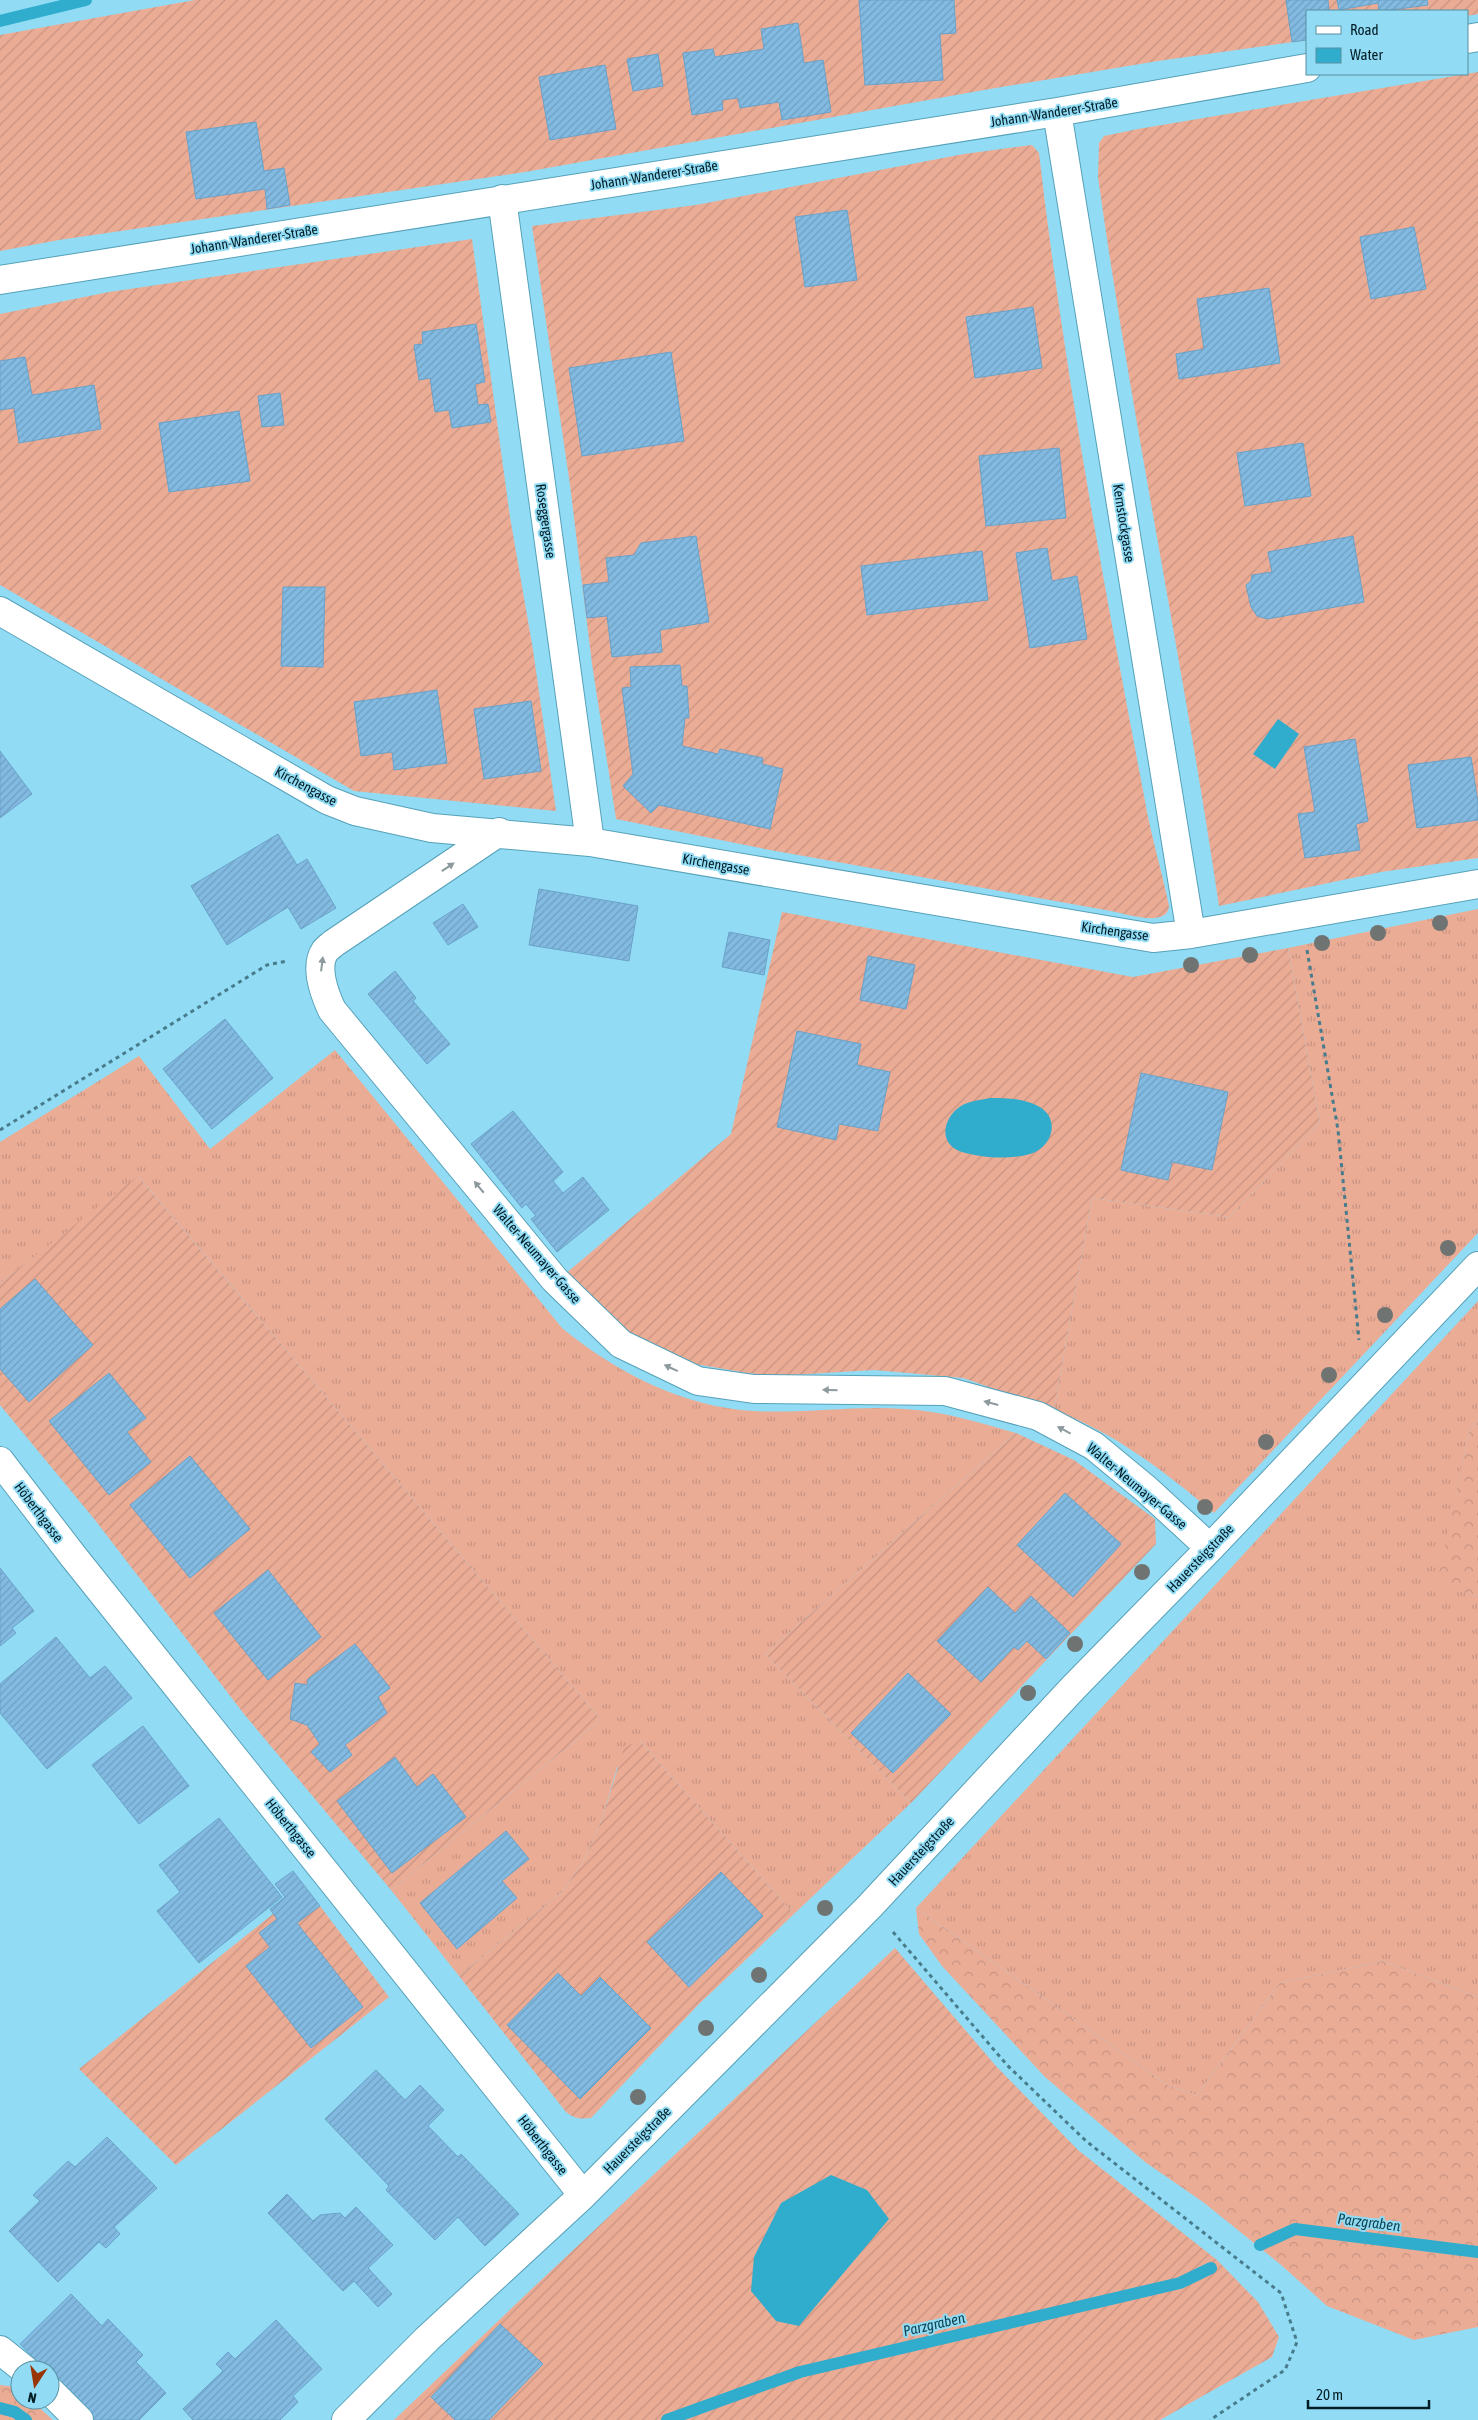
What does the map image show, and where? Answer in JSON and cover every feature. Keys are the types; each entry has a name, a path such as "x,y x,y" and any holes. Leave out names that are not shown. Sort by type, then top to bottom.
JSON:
{"street":[{"name":"Johann-Wanderer-Straße","path":"0,280 1057,112 1306,68"},
{"name":"Kernstockgasse","path":"1057,112 1191,934"},
{"name":"Roseggergasse","path":"502,200 590,842"},
{"name":"Kirchengasse","path":"0,612 326,800 355,811 432,828 499,832 590,842 1153,938 1191,934 1478,884"},
{"path":"324,951 499,832"},
{"name":"Walter-Neumayer-Gasse","path":"324,951 320,969 325,994 332,1010 555,1280 621,1344 698,1381 754,1389 945,1391 1038,1416 1094,1446 1146,1489 1210,1548"},
{"name":"Hauersteigstraße","path":"346,2420 427,2340 582,2195 870,1906 1074,1686 1210,1548 1478,1266"},
{"name":"Höberthgasse","path":"0,1462 582,2195"},
{"path":"0,2350 12,2360"},
{"path":"60,2401 79,2420"}],"path":[{"path":"1301,915 1338,1130 1364,1386"},
{"path":"0,1130 267,965 324,951"},
{"path":"870,1906 1007,2065 1086,2142 1281,2293 1297,2342 1285,2370 1210,2420"}],"green space":[{"path":"195,0 1478,0 1478,14 1468,16 1468,10 1306,10 1306,40 1158,61 984,90 525,172 59,240 0,251 0,35"},
{"path":"1478,72 1478,858 1381,872 1219,906 1190,723 1111,268 1098,177 1099,143 1104,136 1138,129"},
{"path":"1032,145 1039,153 1060,316 1086,478 1147,814 1169,906 1167,913 1154,918 1136,917 770,850 616,819 592,664 570,485 532,226 696,205 964,154"},
{"path":"472,239 510,517 533,650 556,811 354,791 0,585 0,314 109,292"},
{"path":"1478,909 1478,1233 1214,1513 1138,1454 1098,1430 1054,1410 1092,1198 1229,1217 1320,1123 1288,948"},
{"path":"782,912 1133,977 1288,948 1320,1123 1229,1217 1092,1198 1054,1410 963,1378 874,1370 775,1376 695,1364 657,1349 615,1324 564,1275 731,1134"},
{"path":"335,1050 562,1328 627,1373 676,1395 701,1403 727,1408 773,1412 867,1408 919,1410 961,1418 1016,1433 765,1654 911,1803 794,1914 639,1740 617,1768 601,1822 584,1860 563,1891 459,1976 391,1890 601,1720 139,1177 0,1283 0,1142 139,1056 210,1149"},
{"path":"138,1176 601,1720 391,1890 244,1714 95,1520 0,1405 0,1283"},
{"path":"1478,1301 1478,1420 1470,1429 1437,1584 1478,1596 1478,1997 1383,1961 1280,1983 1197,2095 1169,2086 916,1908"},
{"path":"1478,1420 1478,1596 1436,1585 1470,1429"},
{"path":"1016,1433 1074,1460 1155,1519 1156,1544 911,1803 765,1654"},
{"path":"639,1740 794,1914 698,2005 591,2118 578,2118 566,2112 459,1976 563,1891 584,1860 601,1822 624,1748"},
{"path":"320,1906 389,1997 176,2165 79,2069 273,1914"},
{"path":"916,1908 1169,2086 1197,2095 1280,1983 1383,1961 1478,1997 1478,2327 1414,2340 1327,2306 1280,2264 1203,2202 1145,2162 1045,2077 942,1966 919,1934"},
{"path":"895,1948 996,2066 1078,2150 1217,2260 1258,2302 1279,2337 1272,2357 1160,2420 394,2420 537,2284"},
{"path":"0,2385 10,2386 10,2410 42,2410 53,2420 0,2420"}],"water":[{"path":"1278,719 1299,734 1275,769 1253,754"},
{"path":"990,1098 1026,1101 1038,1106 1050,1118 1052,1125 1049,1139 1038,1150 1030,1154 1005,1158 978,1156 954,1149 946,1138 945,1131 950,1117 964,1104"},
{"path":"831,2175 867,2190 889,2219 799,2326 776,2321 751,2291 754,2257 781,2203"}],"building":[{"path":"859,0 954,0 956,33 940,34 943,80 865,85"},
{"path":"1286,0 1328,0 1329,10 1306,10 1306,40 1292,42"},
{"path":"1337,0 1427,0 1428,5 1379,10 1378,3 1339,10"},
{"path":"798,23 804,63 823,60 831,112 782,120 779,102 740,108 738,98 722,100 723,110 692,115 683,53 713,49 715,57 764,49 761,29"},
{"path":"658,54 663,86 633,91 627,59"},
{"path":"605,65 616,129 550,140 539,77"},
{"path":"256,122 264,171 284,168 290,205 267,209 265,189 196,199 186,132"},
{"path":"847,210 857,280 805,287 795,217"},
{"path":"1414,227 1426,289 1371,299 1360,237"},
{"path":"1269,288 1280,363 1179,379 1176,354 1204,349 1197,299"},
{"path":"1033,307 1042,368 975,378 966,317"},
{"path":"476,324 485,382 475,384 478,405 488,404 491,422 452,428 449,410 435,412 430,378 419,380 414,345 423,344 422,332"},
{"path":"671,352 684,441 582,456 569,368"},
{"path":"25,357 32,395 94,385 101,429 19,443 14,408 0,410 0,361"},
{"path":"280,393 284,425 262,427 258,396"},
{"path":"239,411 250,481 169,492 159,423"},
{"path":"1303,443 1311,496 1245,506 1237,453"},
{"path":"1059,448 1066,518 986,526 979,456"},
{"path":"696,536 709,622 660,630 662,652 612,657 607,616 587,618 583,585 609,582 606,558 634,555 641,543"},
{"path":"1353,536 1364,602 1267,619 1257,616 1251,607 1246,585 1251,581 1252,575 1272,572 1268,552"},
{"path":"1047,548 1052,581 1077,576 1087,639 1030,648 1016,553"},
{"path":"982,551 988,600 867,615 861,566"},
{"path":"283,587 325,587 323,667 281,666"},
{"path":"680,665 682,686 687,686 689,718 685,718 682,746 718,754 720,749 763,758 762,764 783,769 770,829 659,805 651,813 623,786 633,774 622,688 631,687 630,667"},
{"path":"437,690 447,763 394,770 392,752 361,756 354,702"},
{"path":"531,701 541,771 484,779 474,709"},
{"path":"1355,739 1368,821 1356,824 1360,850 1305,858 1298,814 1315,812 1304,747"},
{"path":"0,751 32,794 0,818"},
{"path":"1471,757 1478,803 1478,820 1417,828 1408,765"},
{"path":"278,834 297,865 307,859 336,908 301,929 288,907 227,945 191,886"},
{"path":"539,889 638,906 629,961 529,945"},
{"path":"463,904 478,927 448,945 433,923"},
{"path":"729,932 770,940 764,975 722,967"},
{"path":"868,956 915,965 906,1009 860,1000"},
{"path":"395,971 416,998 413,1001 450,1044 427,1064 368,994"},
{"path":"225,1019 273,1078 212,1129 163,1069"},
{"path":"797,1031 861,1044 857,1065 890,1072 878,1131 839,1124 836,1140 777,1127"},
{"path":"1141,1073 1228,1092 1212,1170 1172,1162 1168,1180 1121,1170"},
{"path":"513,1111 563,1172 553,1181 563,1193 583,1177 609,1210 557,1252 531,1219 536,1216 526,1204 522,1208 471,1144"},
{"path":"35,1279 93,1345 29,1402 0,1369 0,1309"},
{"path":"109,1373 146,1418 127,1432 151,1462 109,1495 49,1421"},
{"path":"190,1456 250,1529 190,1578 130,1505"},
{"path":"1065,1493 1121,1544 1073,1597 1017,1545"},
{"path":"0,1568 34,1611 12,1628 16,1633 0,1646"},
{"path":"268,1570 321,1637 268,1680 214,1613"},
{"path":"988,1587 1015,1613 1031,1596 1070,1633 1046,1659 1027,1641 1018,1650 1014,1647 981,1682 937,1641"},
{"path":"56,1637 90,1678 105,1666 132,1698 47,1769 0,1713 0,1684"},
{"path":"355,1644 390,1688 378,1697 387,1713 345,1745 352,1755 330,1772 311,1752 320,1744 307,1725 290,1719 295,1683 307,1685 308,1679"},
{"path":"908,1673 951,1714 893,1773 851,1733"},
{"path":"143,1726 189,1786 139,1824 92,1765"},
{"path":"395,1757 417,1787 433,1774 466,1817 392,1873 337,1801"},
{"path":"219,1818 282,1897 199,1963 157,1911 180,1892 159,1865"},
{"path":"506,1831 529,1859 502,1881 517,1898 457,1949 420,1903"},
{"path":"293,1871 320,1906 297,1923 363,2007 311,2048 246,1966 270,1947 259,1933 277,1919 270,1909 285,1897 275,1884"},
{"path":"721,1872 763,1916 689,1987 647,1942"},
{"path":"558,1973 581,1996 600,1977 651,2028 580,2099 507,2025"},
{"path":"376,2070 405,2100 420,2085 444,2110 428,2126 458,2157 461,2154 519,2214 485,2246 458,2217 435,2240 386,2190 389,2186 325,2119"},
{"path":"107,2137 157,2188 114,2227 120,2234 106,2248 99,2242 58,2282 9,2231 40,2201 33,2195 68,2161 75,2167"},
{"path":"287,2194 313,2221 320,2215 340,2213 345,2218 356,2207 393,2245 368,2268 392,2294 378,2307 354,2281 343,2291 268,2213"},
{"path":"71,2294 102,2326 108,2319 143,2355 136,2362 166,2393 139,2420 94,2420 60,2385 60,2360 35,2360 20,2344"},
{"path":"276,2320 322,2369 293,2396 298,2402 280,2420 193,2420 183,2409 223,2371 216,2364 228,2352 235,2359"},
{"path":"500,2324 543,2364 489,2420 455,2420 431,2397"}],"waterway":[{"path":"0,21 86,0"},
{"name":"Parzgraben","path":"1260,2245 1295,2229 1478,2252"},
{"name":"Parzgraben","path":"667,2420 800,2372 1180,2283 1211,2268"},
{"path":"0,2408 15,2412 26,2420"}]}
